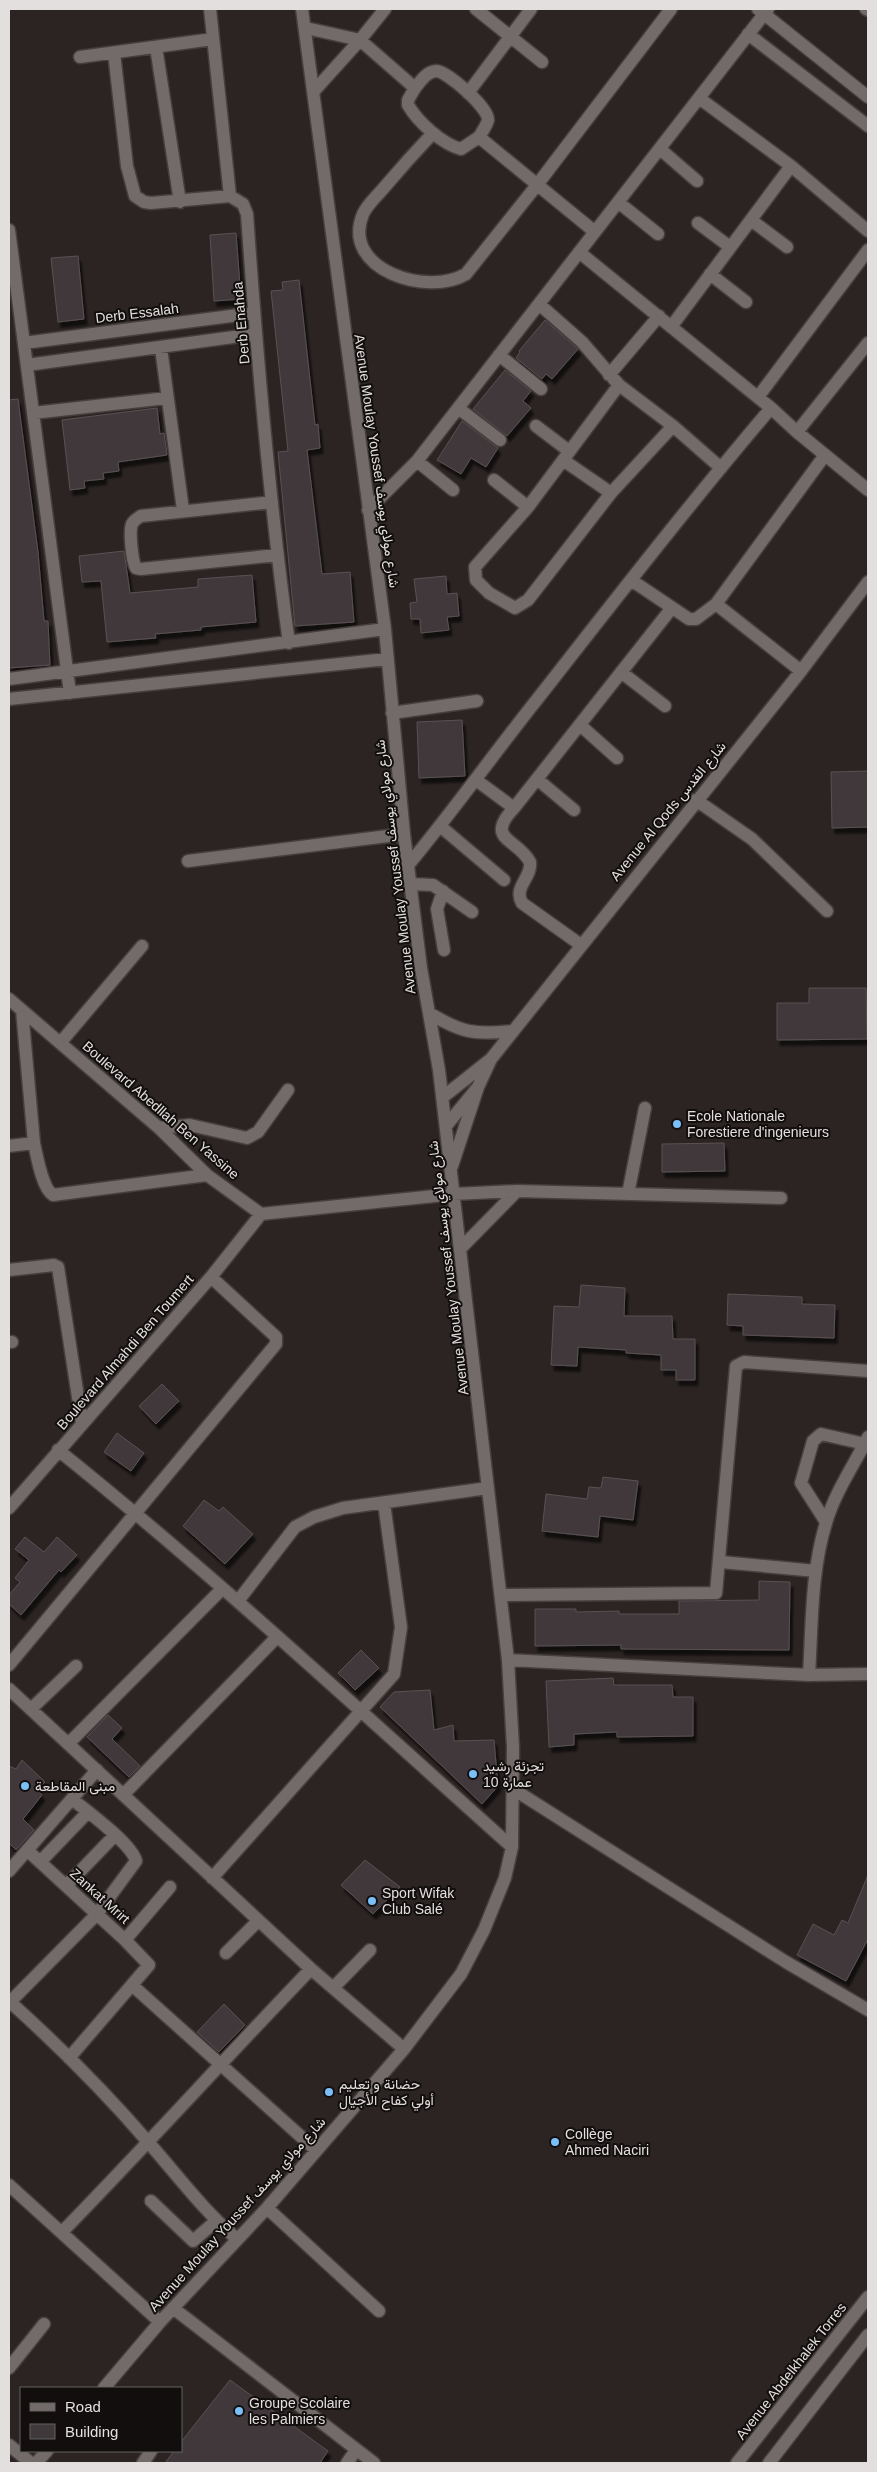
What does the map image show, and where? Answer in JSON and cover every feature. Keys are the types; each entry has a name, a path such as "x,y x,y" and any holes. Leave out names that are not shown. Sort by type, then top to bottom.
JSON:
{"street":[{"path":"114,53 127,166 135,196 144,202 151,203 180,202 230,196 210,9"},
{"name":"Avenue Moulay Youssef شارع مولاي يوسف","path":"111,2386 160,2322 266,2208 404,2048 461,1974 484,1930 505,1878 512,1847 513,1788 508,1660 501,1595 443,1097 421,968 404,834 384,629 302,9"},
{"path":"314,91 360,40 384,9"},
{"path":"476,9 511,35 542,62"},
{"path":"468,93 531,9"},
{"path":"434,132 363,214 360,244 364,252 376,265 398,275 428,284 456,280 466,274 538,185 671,9"},
{"path":"368,510 417,461 660,149 748,34 763,10 868,97"},
{"path":"306,28 360,40 415,88"},
{"path":"748,34 868,126"},
{"path":"80,57 213,39"},
{"path":"156,47 180,202"},
{"path":"438,71 449,75 482,107 488,117 479,137 461,149 455,147 434,132 408,105 408,100 415,88 427,74 438,71"},
{"path":"699,98 791,166 868,231"},
{"path":"479,137 595,232"},
{"path":"660,149 697,181"},
{"path":"671,327 791,166"},
{"name":"Derb Enahda","path":"230,196 243,204 248,214 254,314 277,555 289,642"},
{"path":"618,202 658,234"},
{"path":"751,220 787,247"},
{"path":"698,223 730,247"},
{"path":"9,230 70,693"},
{"path":"758,397 868,250"},
{"path":"580,252 758,397 797,432 868,490"},
{"path":"710,274 746,302"},
{"path":"539,304 582,342 609,376 673,426 721,468"},
{"name":"Derb Essalah","path":"24,343 254,314"},
{"path":"609,376 659,316"},
{"path":"27,365 256,334"},
{"path":"797,432 868,343"},
{"path":"161,348 183,510"},
{"path":"499,355 541,389"},
{"path":"619,385 528,506 474,571 476,580 489,593 515,608 536,592 611,493 673,426"},
{"path":"33,413 167,398"},
{"path":"458,408 500,440"},
{"path":"409,864 631,580 771,408"},
{"path":"536,426 566,455 611,493"},
{"path":"631,580 671,609 692,620 716,604 825,455"},
{"path":"417,461 454,490"},
{"path":"494,480 528,506"},
{"path":"272,502 183,510 141,516 132,524 133,556 136,568 177,566 277,555"},
{"name":"Avenue Al Qods شارع القدس","path":"443,1097 491,1059 696,800 801,671 868,582"},
{"path":"716,604 801,671"},
{"path":"581,945 522,903 519,897 519,889 530,870 530,862 505,838 501,829 503,819 514,808 671,609"},
{"path":"9,679 384,629"},
{"path":"9,699 387,659"},
{"path":"621,672 664,706"},
{"path":"392,712 477,701"},
{"path":"580,725 617,758"},
{"path":"537,779 574,810"},
{"path":"476,780 514,808"},
{"path":"696,800 752,838 827,912"},
{"path":"440,826 504,880"},
{"path":"188,861 404,834"},
{"path":"411,884 433,885 472,912"},
{"path":"443,891 437,909 444,950"},
{"path":"61,1042 142,946"},
{"name":"Boulevard Abedllah Ben Yassine","path":"9,998 159,1128 207,1175 261,1214"},
{"path":"22,1010 34,1143 39,1168 48,1192 53,1195 207,1175"},
{"path":"429,1013 462,1031 490,1033 514,1031"},
{"name":"Avenue Al Qods شارع القدس","path":"446,1126 478,1087 491,1059"},
{"path":"451,1171 478,1087"},
{"path":"159,1128 190,1125 247,1138 258,1132 288,1090"},
{"path":"628,1194 645,1108"},
{"path":"9,1146 34,1143"},
{"path":"461,1248 517,1191"},
{"path":"261,1214 454,1194 517,1191 781,1198"},
{"name":"Boulevard Almahdi Ben Toumert","path":"9,1508 211,1277 261,1214"},
{"path":"9,1270 54,1264 58,1267 82,1423"},
{"path":"9,1665 277,1342 276,1338 211,1277"},
{"path":"501,1595 712,1595 718,1591 736,1366 744,1362 868,1371"},
{"path":"809,1675 816,1571 826,1522 832,1504 867,1440 821,1434 813,1441 801,1483 826,1522"},
{"path":"58,1450 135,1512 238,1601 512,1847"},
{"path":"238,1601 295,1527 314,1516 343,1508 488,1488"},
{"path":"212,1878 394,1674 401,1627 384,1503"},
{"path":"721,1562 816,1571"},
{"path":"68,1744 222,1589"},
{"path":"123,1795 277,1637"},
{"path":"508,1660 809,1675 868,1674"},
{"path":"31,1709 76,1666"},
{"path":"9,1689 258,1921 404,2048"},
{"path":"9,1871 98,1770"},
{"path":"513,1788 786,1962 868,2010"},
{"path":"72,1799 115,1835 134,1854 136,1861 97,1914 9,2002 70,2058 149,2143 216,2221 236,2239"},
{"path":"40,1862 88,1812"},
{"path":"66,1886 115,1835"},
{"name":"Zankat Mrirt","path":"27,1850 148,1963 148,1967 133,1986"},
{"path":"125,1940 170,1887"},
{"path":"226,1953 258,1921"},
{"path":"333,1988 370,1950"},
{"path":"62,2232 149,2143 220,2063 311,1969"},
{"path":"70,2058 133,1986 316,2150"},
{"path":"9,2185 160,2322"},
{"path":"151,2201 193,2241 216,2221"},
{"path":"266,2208 378,2311"},
{"name":"Avenue Abdelkhalek Torres","path":"737,2463 868,2298"},
{"path":"173,2308 374,2463"},
{"path":"9,2368 44,2324"},
{"path":"769,2463 868,2335"},
{"path":"9,2444 31,2463"},
{"path":"347,2463 356,2450"},
{"path":"36,2463 46,2452"},
{"path":"143,2463 150,2452"}],"building":[{"path":"236,233 241,299 214,301 210,235"},
{"path":"78,256 84,319 58,322 51,258"},
{"path":"299,280 315,425 318,424 320,448 307,450 322,574 350,572 354,622 295,626 278,452 288,451 271,291 283,290 282,282"},
{"path":"545,320 578,349 552,379 546,374 542,379 516,358 519,351"},
{"path":"505,370 531,391 523,401 531,408 507,436 473,409"},
{"path":"18,399 38,552 44,621 48,621 50,665 9,668 9,400"},
{"path":"157,408 160,434 164,433 167,455 118,462 119,471 103,473 104,479 84,481 85,488 70,490 62,420"},
{"path":"462,421 498,448 486,467 471,458 461,474 437,460"},
{"path":"124,551 130,593 198,587 198,579 252,575 256,622 201,627 201,630 155,634 156,638 107,642 101,581 82,582 79,556"},
{"path":"446,576 447,594 457,593 459,616 447,617 449,630 421,633 420,619 411,619 410,603 417,602 414,579"},
{"path":"462,720 465,776 419,778 417,722"},
{"path":"868,771 868,827 832,828 831,772"},
{"path":"809,988 866,988 867,1039 777,1040 777,1003 809,1003"},
{"path":"724,1143 725,1171 662,1172 662,1144"},
{"path":"581,1285 625,1288 624,1316 672,1316 673,1339 695,1339 695,1380 676,1380 676,1370 661,1370 661,1355 626,1353 626,1350 578,1347 577,1366 551,1365 554,1306 579,1307"},
{"path":"728,1294 802,1297 802,1304 835,1305 834,1338 743,1335 743,1326 727,1325"},
{"path":"162,1384 179,1401 156,1424 139,1406"},
{"path":"117,1433 144,1453 131,1471 104,1452"},
{"path":"603,1477 638,1481 633,1520 600,1516 598,1537 542,1531 546,1494 587,1499 589,1487 601,1488"},
{"path":"204,1500 219,1511 223,1507 253,1534 225,1564 183,1526"},
{"path":"25,1537 44,1552 57,1537 77,1555 61,1572 59,1570 21,1615 9,1604 9,1595 20,1582 15,1578 29,1560 15,1549"},
{"path":"759,1581 790,1582 789,1650 621,1649 621,1645 535,1646 535,1609 576,1609 576,1612 619,1611 619,1614 679,1614 679,1601 759,1600"},
{"path":"361,1650 379,1668 355,1690 338,1673"},
{"path":"613,1678 614,1685 672,1685 673,1697 693,1697 693,1736 617,1737 617,1732 574,1734 574,1745 549,1747 546,1681"},
{"path":"430,1690 434,1730 453,1725 454,1741 494,1740 498,1786 482,1804 380,1707 394,1692"},
{"path":"108,1715 122,1728 112,1739 140,1766 129,1777 87,1737"},
{"name":"مبنى المقاطعة","path":"22,1760 45,1782 37,1789 42,1795 23,1819 34,1830 16,1850 9,1843 9,1766 16,1769"},
{"name":"Sport Wifak Club Salé","path":"365,1860 400,1887 373,1914 341,1885"},
{"path":"868,1875 868,1939 846,1981 797,1955 813,1924 834,1935 842,1920 848,1923"},
{"path":"224,2004 245,2025 219,2052 197,2032"},
{"name":"Groupe Scolaire les Palmiers","path":"230,2380 328,2451 320,2463 165,2463 173,2452 182,2452 182,2441"}],"place":[{"name":"Ecole Nationale Forestiere d'ingenieurs","path":"677,1124"},
{"name":"تجزئة رشيد عمارة 10","path":"473,1774"},
{"name":"مبنى المقاطعة","path":"25,1786"},
{"name":"Sport Wifak Club Salé","path":"372,1901"},
{"name":"حضانة و تعليم أولي كفاح الأجيال","path":"329,2092"},
{"name":"Collège Ahmed Naciri","path":"555,2142"},
{"name":"Groupe Scolaire les Palmiers","path":"239,2411"}]}
